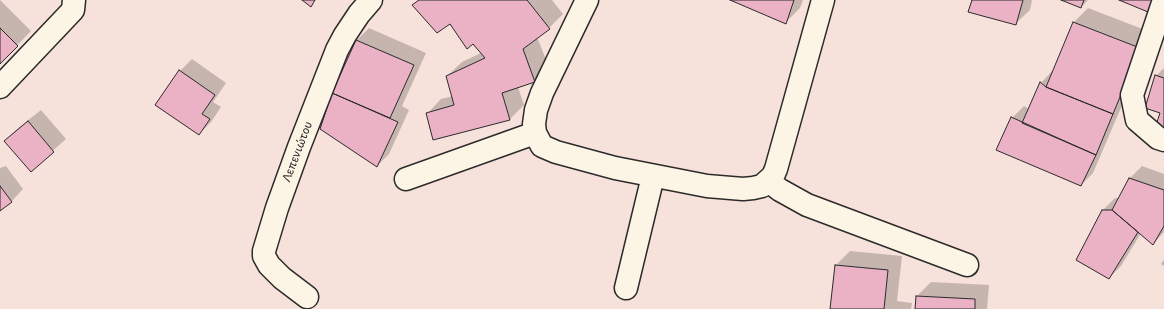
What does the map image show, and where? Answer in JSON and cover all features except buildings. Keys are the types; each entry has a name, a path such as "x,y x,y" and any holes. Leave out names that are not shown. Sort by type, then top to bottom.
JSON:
{"street":[{"path":"0,87 73,10 74,0"},
{"name":"Λεπενιώτου","path":"307,297 282,278 269,265 264,256 264,251 277,208 299,147 337,50 345,34 371,0"},
{"path":"587,0 542,94 536,110 534,124 535,133 542,146 556,152 587,161 653,176 724,188 753,188 762,186 772,176 779,161 823,0"},
{"path":"1164,0 1132,95 1137,120 1158,138 1164,140"},
{"path":"406,179 535,133"},
{"path":"626,288 653,176"},
{"path":"768,181 780,190 807,205 967,265"}]}
